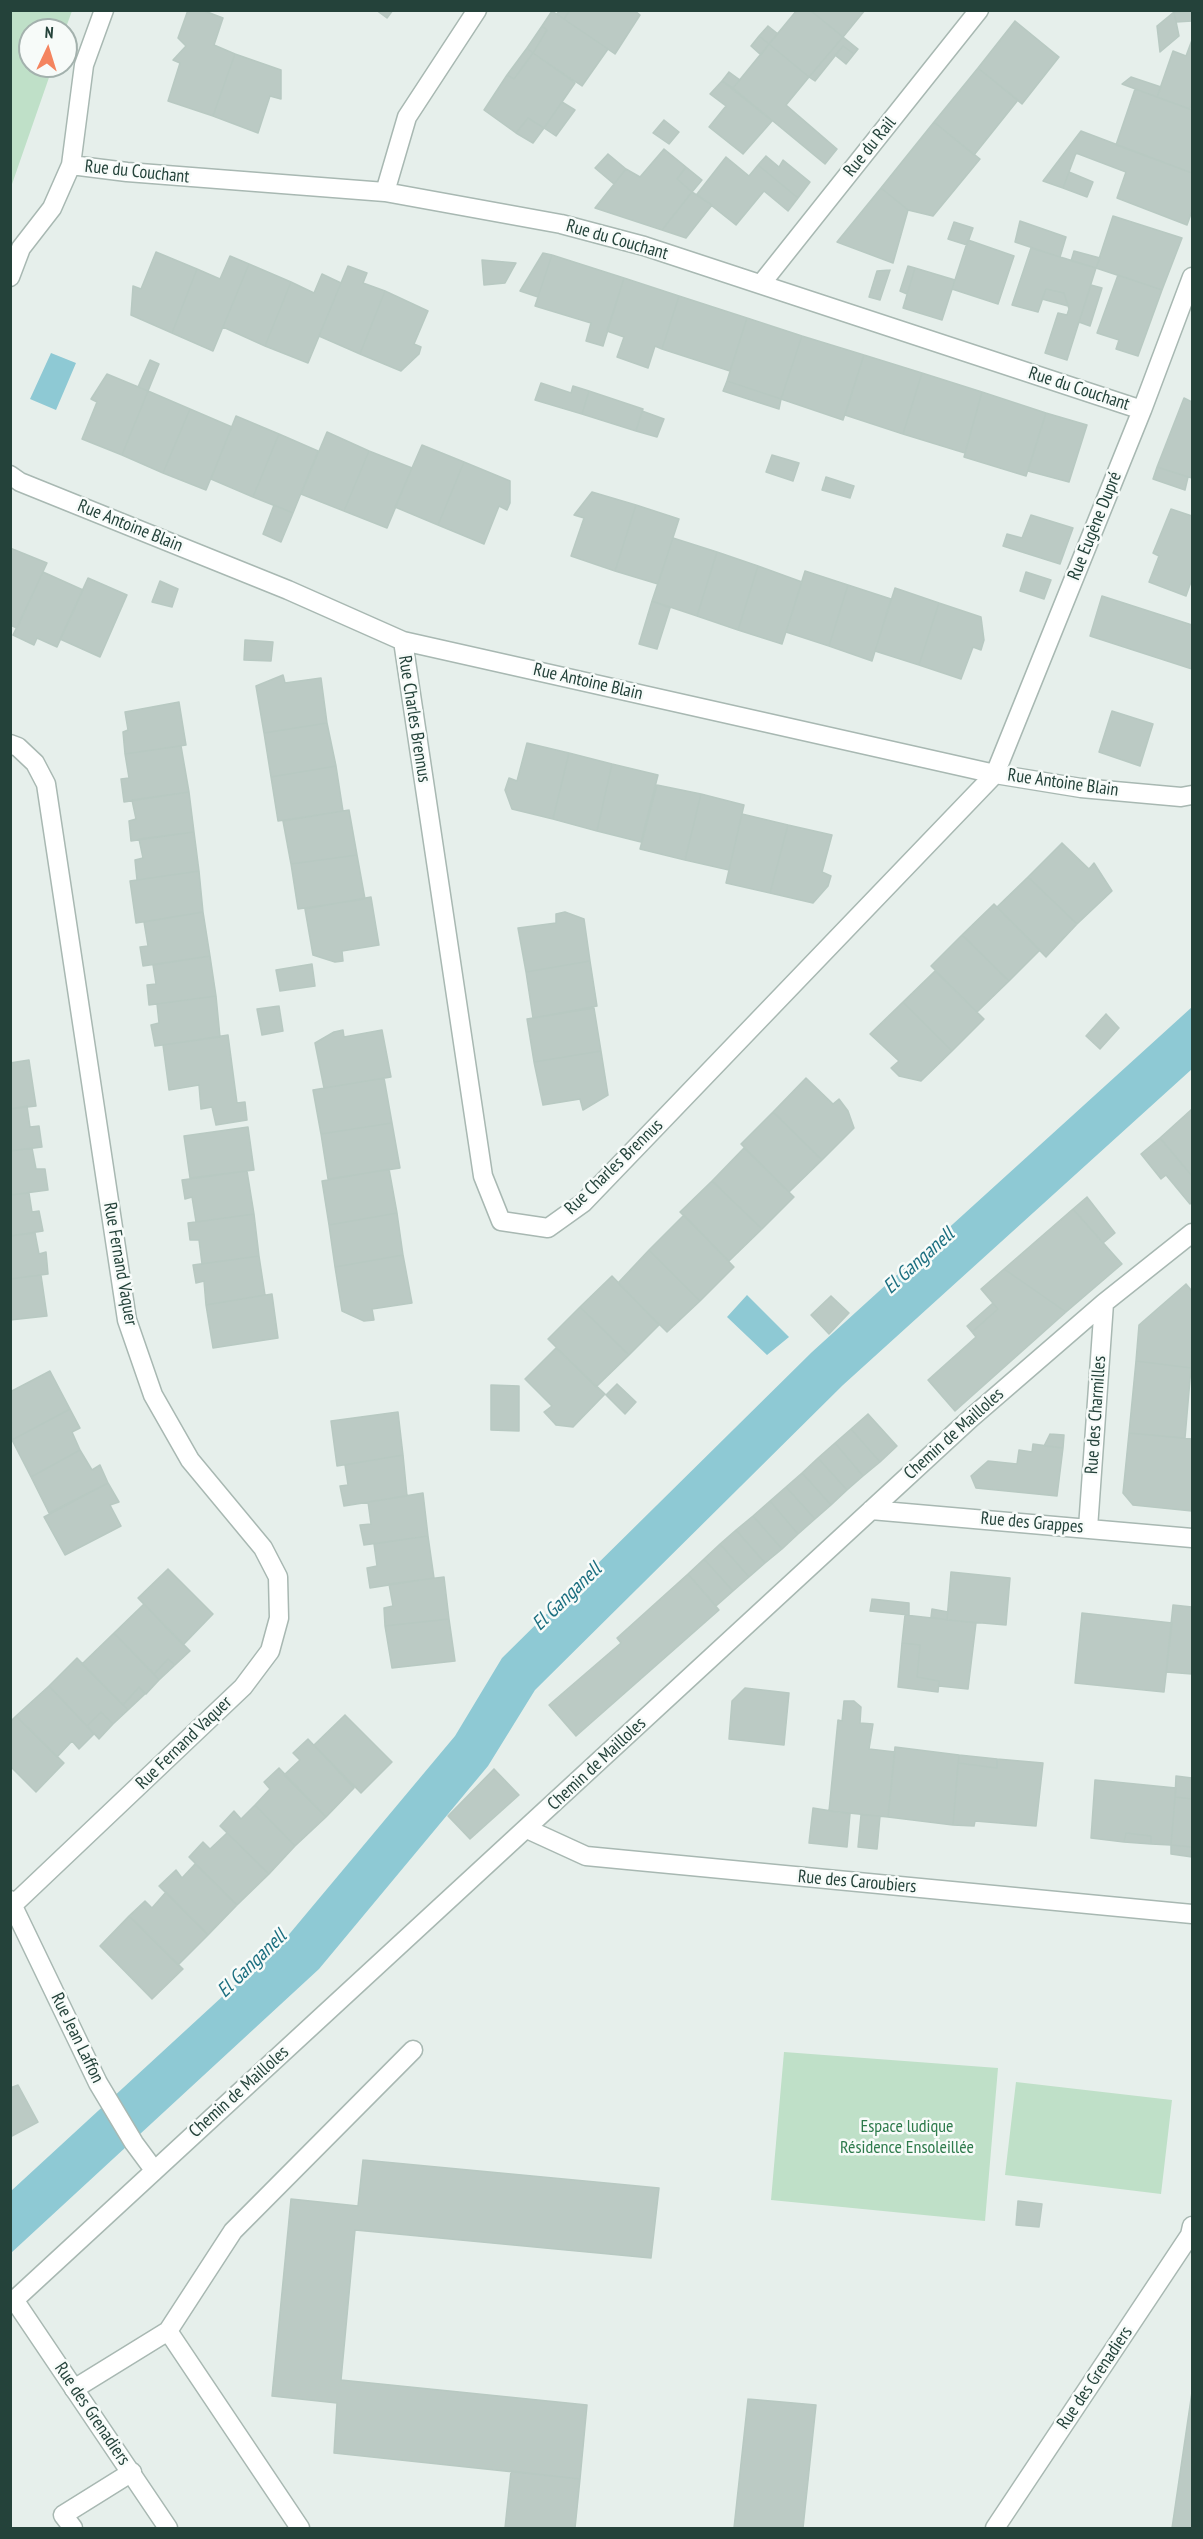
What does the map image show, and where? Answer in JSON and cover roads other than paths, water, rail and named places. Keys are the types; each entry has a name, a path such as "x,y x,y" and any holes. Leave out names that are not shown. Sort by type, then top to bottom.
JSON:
{"street":[{"path":"10,277 21,248 52,208 71,165 84,65 104,10"},
{"path":"385,192 407,117 477,10"},
{"name":"Rue du Rail","path":"761,284 979,10"},
{"name":"Rue du Couchant","path":"71,165 127,172 385,192 561,224 644,246 1142,410"},
{"name":"Rue Eugène Dupré","path":"995,774 1142,410 1192,277"},
{"name":"Rue Antoine Blain","path":"10,475 20,482 288,590 403,641 995,774 1081,788 1181,797 1192,795"},
{"name":"Rue Charles Brennus","path":"403,641 483,1176 501,1221 548,1227 583,1203 995,774"},
{"name":"Rue Fernand Vaquer","path":"10,744 18,747 35,763 46,784 128,1320 153,1395 190,1460 263,1548 278,1577 279,1618 270,1651 243,1687 12,1902"},
{"name":"Chemin de Mailloles","path":"13,2302 970,1418 1104,1303 1192,1233"},
{"name":"Rue des Charmilles","path":"1088,1528 1104,1303"},
{"name":"Rue des Grappes","path":"871,1510 1192,1538"},
{"name":"Rue des Caroubiers","path":"527,1829 586,1856 1192,1914"},
{"name":"Rue Jean Laffon","path":"12,1902 99,2083 134,2143 154,2170"},
{"path":"74,2389 168,2331 232,2231 413,2050"},
{"name":"Rue des Grenadiers","path":"995,2529 1192,2232"},
{"name":"Rue des Grenadiers","path":"13,2302 132,2472 168,2529"},
{"path":"168,2331 300,2529"},
{"path":"73,2529 63,2515 132,2472"}],"water":[{"path":"51,353 76,363 56,410 30,399"},
{"name":"El Ganganell","path":"1192,1007 1192,1069 843,1385 535,1690 488,1766 319,1969 11,2253 11,2191 286,1938 455,1736 502,1658 812,1352"},
{"path":"747,1295 789,1337 767,1355 727,1317"}],"park label":[{"name":"Espace ludique Résidence Ensoleillée","path":"907,2137"}]}
